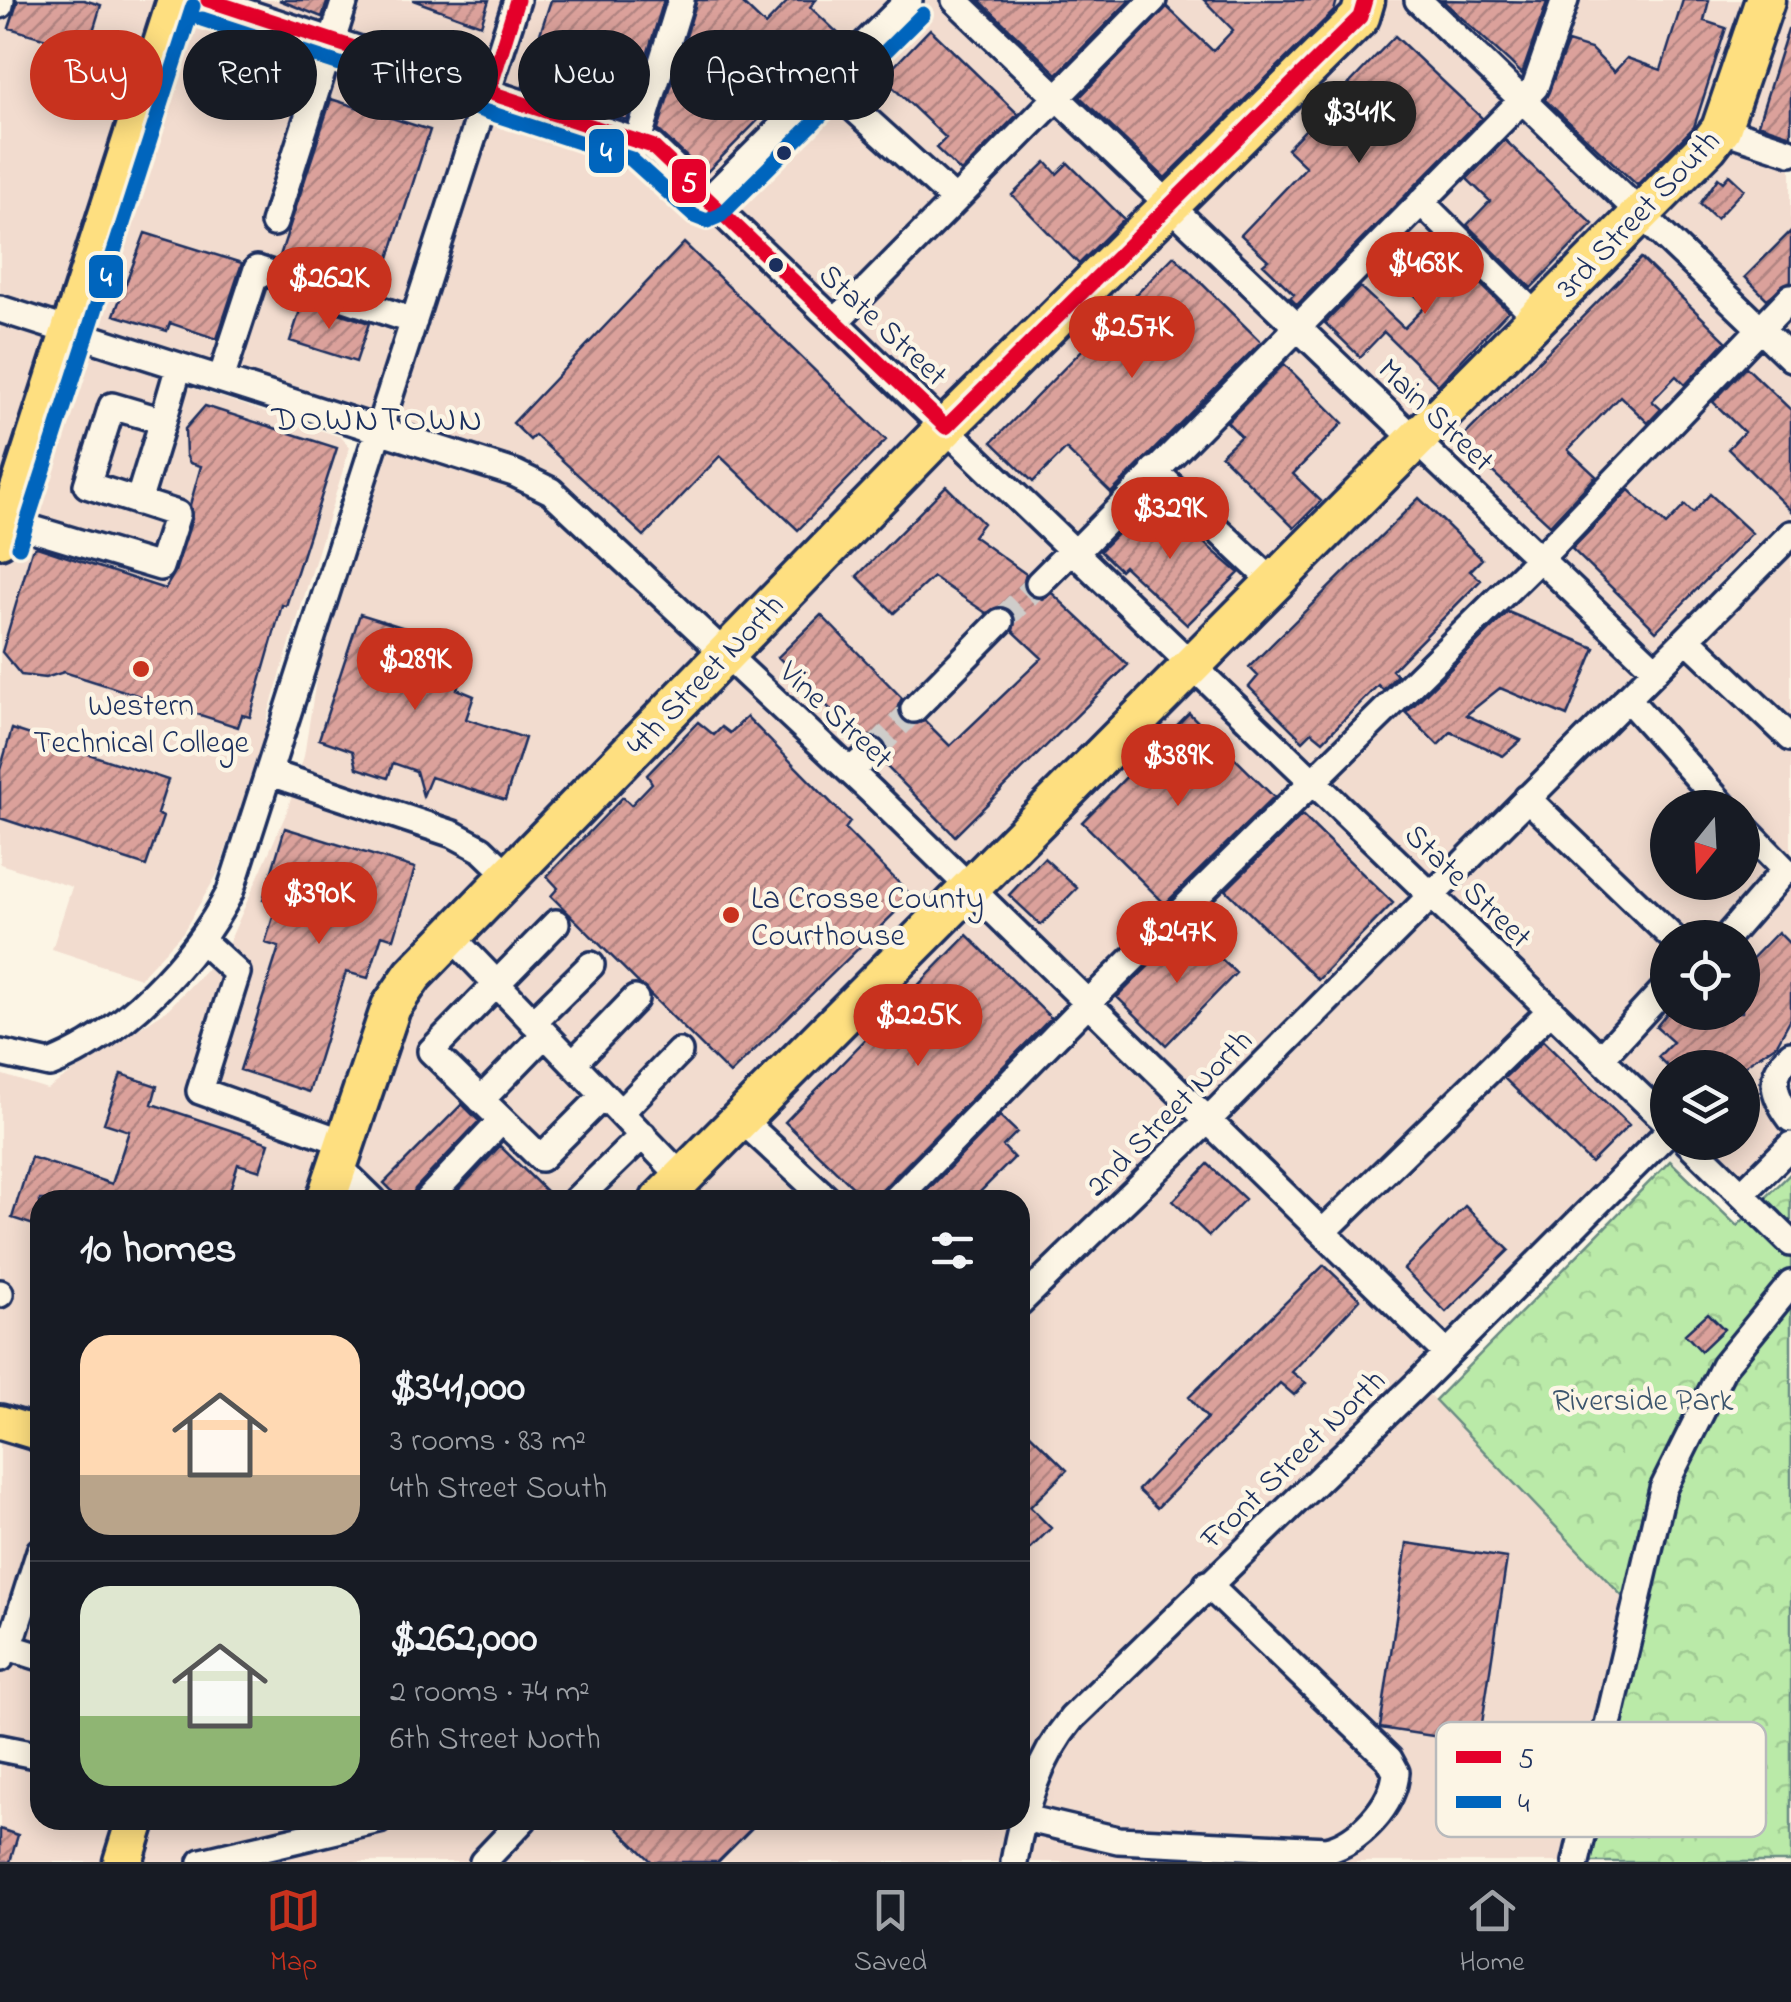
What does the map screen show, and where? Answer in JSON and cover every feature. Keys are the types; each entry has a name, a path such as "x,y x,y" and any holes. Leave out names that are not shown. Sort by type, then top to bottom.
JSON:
{"highway":[{"name":"4th Street North","path":"336,1170 391,1008 412,975 946,426 1360,16 1366,0"},
{"name":"3rd Street South","path":"672,1189 1721,130 1764,0"},
{"path":"123,1862 133,1830"}],"main road":[{"path":"3,531 174,0"},
{"path":"0,1422 30,1431"}],"street":[{"name":"State Street","path":"208,0 337,42"},
{"path":"274,223 345,0"},
{"path":"498,62 517,0"},
{"path":"638,140 681,0"},
{"path":"879,30 910,0"},
{"name":"Main Street","path":"955,0 1656,670"},
{"path":"835,322 1152,0"},
{"path":"1418,0 1791,358"},
{"path":"1039,583 1522,102 1534,87 1565,0"},
{"name":"State Street","path":"498,94 652,146 1650,1106"},
{"path":"0,1053 50,1064 139,1004 201,940 234,882 480,120"},
{"path":"707,201 788,120"},
{"path":"867,120 954,200"},
{"path":"1721,130 1791,152"},
{"path":"1421,202 1537,317"},
{"path":"221,379 257,269 414,321"},
{"path":"906,1190 1089,1002 1540,558 1791,298"},
{"name":"Vine Street","path":"0,309 514,473 551,491 972,888 1447,1354"},
{"path":"138,502 179,366"},
{"path":"3,531 160,568 177,514 87,485 112,406 163,422"},
{"path":"1154,470 1274,583"},
{"name":"2nd Street North","path":"1030,1292 1208,1120 1791,534"},
{"path":"914,709 1000,622"},
{"path":"1687,639 1791,738"},
{"path":"1626,698 1708,790"},
{"path":"850,771 872,752"},
{"path":"270,773 453,834 482,850 507,874"},
{"path":"1527,798 1654,920"},
{"path":"1760,844 1785,870 1760,899"},
{"path":"1742,920 1759,900"},
{"path":"556,923 430,1051 541,1158 680,1052"},
{"path":"450,936 643,1136 672,1189"},
{"path":"201,940 237,973 200,1091 336,1170 361,1190"},
{"path":"481,1100 591,964"},
{"path":"573,1063 635,999"},
{"path":"1601,1058 1650,1005"},
{"path":"1323,1232 1551,1010"},
{"path":"1791,1054 1776,1075 1773,1090 1791,1120"},
{"path":"741,1119 817,1190"},
{"path":"436,1190 502,1120"},
{"path":"586,1190 643,1136"},
{"path":"1742,1194 1791,1146"},
{"name":"Front Street North","path":"1030,1798 1054,1739 1650,1150"},
{"path":"1707,1160 1791,1243"},
{"path":"1606,1722 1663,1489 1724,1366 1791,1284"},
{"path":"30,1583 14,1633 2,1653 30,1656"},
{"path":"1030,1819 1118,1840 1327,1850 1353,1836 1381,1809 1395,1784 1389,1760 1208,1584"},
{"path":"0,1748 30,1754"},
{"path":"202,1862 338,1830"},
{"path":"483,1862 513,1830"},
{"name":"Front Street North","path":"1014,1862 1021,1830"},
{"path":"1576,1862 1581,1837"}],"shaded area":[{"path":"0,0 1791,0 1791,1145 1742,1194 1706,1160 1760,1160 1760,1050 1650,1050 1650,1149 1418,1383 1641,1616 1613,1722 1436,1722 1436,1837 1583,1837 1576,1862 0,1862 0,1074 47,1089 167,1010 226,949 286,814 304,756 332,578 380,431 0,309"},
{"name":"Western Technical College","path":"0,324 341,437 350,447 267,718 266,735 218,873 183,932 140,978 52,949 72,887 0,864"}],"green space":[{"name":"Riverside Park","path":"1670,1161 1737,1226 1791,1173 1791,1862 1586,1862 1592,1837 1766,1837 1766,1722 1617,1722 1641,1616 1435,1400"}],"building":[{"path":"18,0 84,0 101,5 93,30 30,30 30,34 9,28"},
{"path":"279,0 328,0 322,17"},
{"path":"413,0 489,0 481,25"},
{"path":"551,0 664,0 650,45 650,30 541,30"},
{"path":"697,0 739,0 765,25 789,0 816,0 810,7 835,30 688,30"},
{"path":"979,0 1130,0 1057,74"},
{"path":"1204,0 1337,0 1334,11 1165,178 1080,97 1167,7 1213,51 1233,30"},
{"path":"1442,0 1547,2 1522,74 1510,62"},
{"path":"1683,0 1709,0 1704,21 1726,28 1694,127 1637,185 1545,100 1568,42 1591,49 1614,72 1627,58 1661,70"},
{"path":"930,29 1018,114 961,172 936,148 946,138 894,88 894,67"},
{"path":"1791,29 1791,135 1758,124"},
{"path":"1395,36 1482,118 1297,305 1290,298 1294,294 1263,264 1268,260 1241,235 1306,167 1287,149"},
{"path":"670,90 670,120 758,120 705,174 658,130"},
{"path":"331,99 337,101 337,120 398,120 430,130 378,292 279,259"},
{"path":"1505,140 1593,224 1531,288 1467,225 1490,201 1467,179"},
{"path":"1046,162 1057,174 1068,163 1124,219 1079,264 1012,195"},
{"path":"1729,175 1744,189 1716,219 1700,204 1718,178 1723,182"},
{"path":"1791,231 1791,281 1767,299 1745,277"},
{"path":"145,233 242,263 217,339 170,323 167,331 114,315"},
{"path":"684,243 886,440 798,530 720,456 644,536 535,435 530,440 513,423"},
{"path":"1395,252 1423,279 1449,253 1508,311 1438,385 1384,332 1360,357 1325,323 1360,287 1404,328 1426,306 1383,264"},
{"path":"1174,256 1261,342 1111,493 1066,449 1033,482 992,442"},
{"path":"1641,258 1726,341 1685,385 1676,376 1652,401 1661,409 1648,423 1620,396 1568,450 1596,476 1550,525 1459,441"},
{"path":"303,301 369,323 356,362 290,341"},
{"path":"1284,364 1343,423 1293,474 1321,501 1294,528 1221,455 1241,436 1227,422"},
{"path":"1746,367 1791,410 1791,511 1728,449 1744,432 1713,402"},
{"path":"205,406 337,448 286,606 282,605 250,717 242,715 238,727 64,672 45,678 21,675 2,652 32,550 37,547 165,589 175,572 192,519 190,505 201,466 190,463 186,455 185,429"},
{"path":"946,486 983,523 973,536 1026,574 1023,586 1028,595 1042,599 1052,593 1128,665 955,836 883,763 888,750 884,741 870,736 861,740 778,657 821,615 902,698 898,706 902,720 911,725 925,721 950,746 1042,658 1013,631 1015,617 1005,607 986,613 933,577 894,613 857,576"},
{"path":"1629,490 1666,525 1685,505 1693,513 1710,494 1752,533 1656,631 1572,549"},
{"path":"1419,498 1482,559 1470,571 1481,580 1392,670 1397,675 1383,690 1378,685 1323,741 1312,732 1303,741 1249,687 1258,676 1249,667"},
{"path":"1149,502 1171,523 1175,518 1239,573 1187,625 1124,566 1120,570 1100,551"},
{"path":"1508,612 1595,648 1567,716 1500,688 1466,715 1521,740 1503,756 1451,732 1438,745 1406,713"},
{"path":"360,614 447,641 442,654 466,667 457,689 474,696 466,719 525,738 505,800 431,777 423,796 416,771 393,763 388,778 357,768 353,751 319,739"},
{"path":"1189,713 1274,797 1165,904 1082,822"},
{"name":"La Crosse County Courthouse","path":"747,717 850,822 845,829 912,896 730,1074 551,896 558,888 547,876 623,797 631,805 652,783 647,775 698,722 714,735 722,727 730,733"},
{"path":"12,729 168,780 157,814 163,817 146,866 0,818 0,770"},
{"path":"1302,815 1393,903 1318,980 1226,890"},
{"path":"285,828 415,868 394,939 382,935 368,978 346,972 309,1092 240,1070 279,947 265,943 277,904 263,900"},
{"path":"1044,858 1077,888 1041,925 1009,895"},
{"path":"1188,927 1236,973 1166,1045 1117,997"},
{"path":"1778,932 1791,945 1791,1018 1777,1044 1760,1055 1760,1050 1665,1050 1673,1042 1659,1030 1760,1030 1760,950"},
{"path":"967,935 1051,1018 883,1190 856,1190 785,1122"},
{"path":"1543,1041 1629,1125 1591,1163 1504,1078"},
{"path":"121,1074 157,1086 152,1104 269,1143 260,1171 238,1164 230,1190 30,1190 30,1224 12,1218 31,1157 112,1184 129,1131 104,1123"},
{"path":"462,1104 479,1121 415,1190 391,1190 384,1183"},
{"path":"1000,1116 1017,1132 1003,1146 1014,1158 982,1190 928,1190"},
{"path":"500,1146 545,1190 459,1190"},
{"path":"1208,1164 1245,1199 1209,1236 1173,1201"},
{"path":"1465,1206 1509,1250 1446,1312 1404,1269"},
{"path":"1324,1265 1360,1299 1292,1372 1306,1383 1294,1395 1280,1383 1157,1508 1138,1490 1207,1418 1189,1397"},
{"path":"1708,1313 1724,1329 1701,1351 1685,1334"},
{"path":"1030,1434 1067,1470 1030,1507"},
{"path":"1030,1507 1051,1528 1030,1549"},
{"path":"1407,1543 1507,1558 1482,1722 1436,1722 1436,1736 1380,1728"},
{"path":"0,1829 18,1835 10,1862 0,1862"},
{"path":"619,1830 750,1830 718,1862 652,1862"}],"tunnel":[{"path":"1000,622 1039,583"},
{"path":"872,752 914,709"}],"transit line":[{"name":"5","path":"208,0 652,146 946,427 1360,17 1365,0"},
{"name":"5","path":"498,62 517,0"},
{"name":"4","path":"19,547 193,6"},
{"name":"4","path":"202,19 631,159 694,216 707,221 721,215 923,14"}],"place":[{"name":"Western Technical College","path":"141,669"},
{"name":"La Crosse County Courthouse","path":"731,915"}],"district":[{"name":"DOWNTOWN","path":"378,418"}]}
